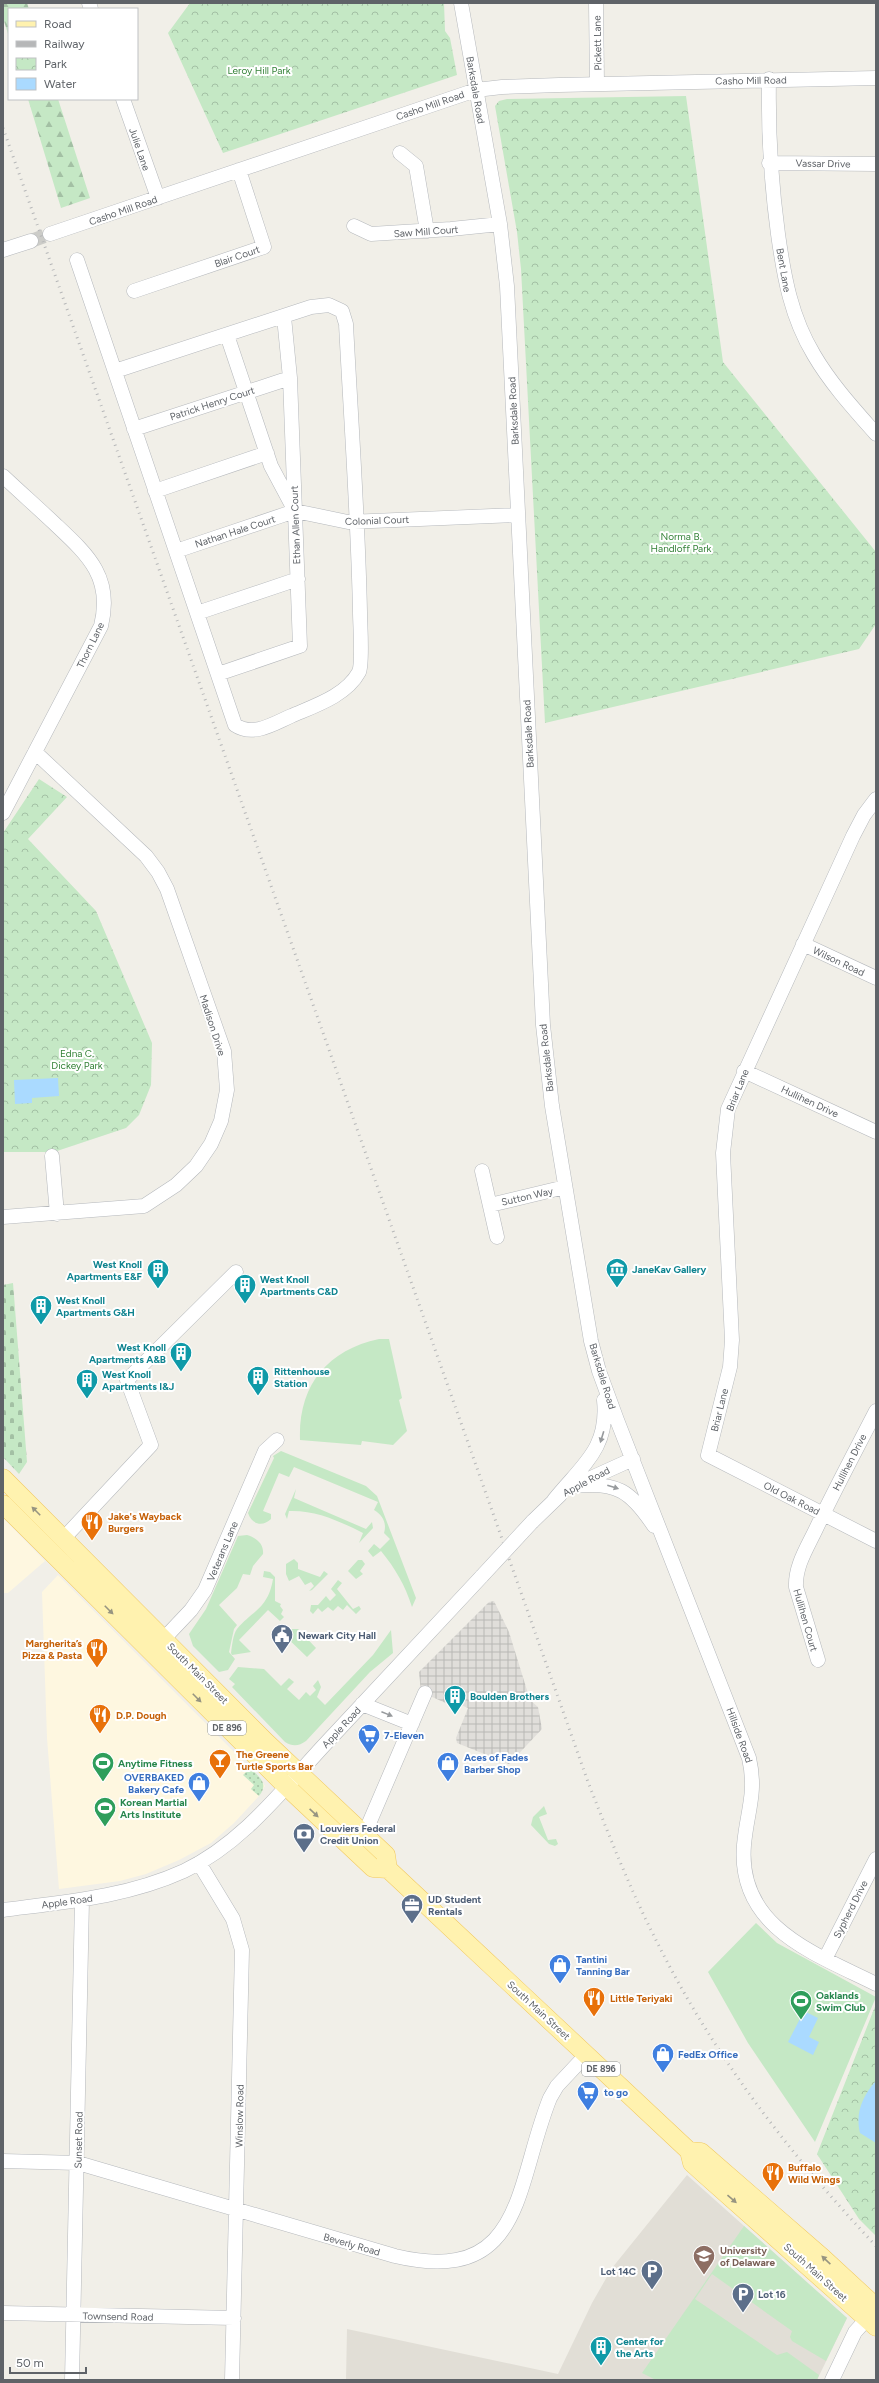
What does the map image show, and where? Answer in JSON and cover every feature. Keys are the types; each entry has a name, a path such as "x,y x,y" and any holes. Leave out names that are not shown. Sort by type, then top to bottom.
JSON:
{"main road":[{"name":"South Main Street","path":"3,1478 299,1772 386,1855 388,1869 689,2151 701,2152 823,2258 874,2315"},
{"name":"South Main Street","path":"3,1504 286,1786 373,1868 388,1869"},
{"path":"37,1537 63,1539"},
{"path":"55,1556 80,1556"}],"street":[{"name":"Barksdale Road","path":"461,3 500,224 507,286 539,980 549,1083 586,1315 599,1371 633,1459"},
{"name":"Pickett Lane","path":"596,3 597,84"},
{"name":"Casho Mill Road","path":"50,234 476,90 502,87 597,84 769,79 876,78"},
{"name":"Bent Lane","path":"769,79 769,162 784,277 796,320 824,371 876,434"},
{"name":"Julie Lane","path":"123,100 158,198"},
{"path":"400,153 416,166 427,231"},
{"name":"Vassar Drive","path":"769,162 876,164"},
{"name":"Blair Court","path":"134,291 264,247 239,170"},
{"name":"Saw Mill Court","path":"354,226 371,234 427,231 500,224"},
{"path":"3,250 31,241"},
{"path":"77,260 235,726 244,731 259,729 329,699 352,683 360,671 360,650 357,521 345,315 335,306 321,305 115,371"},
{"name":"Ethan Allen Court","path":"218,674 300,646 290,378 284,317"},
{"path":"228,335 266,453 295,511"},
{"name":"Patrick Henry Court","path":"134,429 290,378"},
{"path":"155,491 266,453"},
{"name":"Thorn Lane","path":"3,476 88,556 102,582 104,600 101,626 3,813"},
{"name":"Colonial Court","path":"295,511 331,520 357,521 518,515"},
{"name":"Nathan Hale Court","path":"176,551 295,511"},
{"path":"197,613 298,579"},
{"name":"Madison Drive","path":"3,1217 57,1214 144,1206 176,1185 196,1166 211,1144 222,1121 227,1078 224,1051 167,889 158,872 140,851 35,752"},
{"name":"Briar Lane","path":"708,1455 730,1367 732,1340 724,1137 728,1109 744,1071 853,836 864,815 876,799"},
{"name":"Wilson Road","path":"803,944 876,978"},
{"name":"Hullihen Drive","path":"744,1071 876,1132"},
{"path":"52,1156 57,1214"},
{"name":"Sutton Way","path":"482,1171 497,1237"},
{"name":"Sutton Way","path":"490,1205 565,1187"},
{"path":"63,1539 151,1445 127,1380 236,1272"},
{"path":"554,1500 600,1445 606,1417 599,1371"},
{"name":"Hullihen Drive","path":"823,1514 876,1411"},
{"name":"Veterans Lane","path":"151,1652 191,1610 205,1590 265,1451 277,1440"},
{"name":"Old Oak Road","path":"708,1455 876,1541"},
{"name":"Apple Road","path":"3,1910 82,1900 140,1888 171,1876 199,1862 242,1831 554,1500 574,1486 633,1459"},
{"name":"Hillside Road","path":"633,1459 749,1758 753,1792 744,1850 751,1891 759,1908 779,1931 797,1945 876,1984"},
{"path":"574,1486 600,1484 610,1485 623,1491 634,1499 667,1546"},
{"name":"Hullihen Court","path":"818,1660 796,1587 796,1577 798,1567 823,1514"},
{"path":"364,1835 425,1693"},
{"path":"362,1704 412,1724"},
{"name":"Sypherd Drive","path":"825,1959 876,1859"},
{"name":"Winslow Road","path":"199,1862 233,1919 242,1950 232,2380"},
{"name":"Sunset Road","path":"72,2380 78,2163 82,1900"},
{"name":"Beverly Road","path":"3,2161 78,2163 404,2258 433,2262 458,2259 475,2255 491,2243 509,2222 522,2188 550,2098 557,2086 586,2055"},
{"name":"Townsend Road","path":"3,2313 234,2318"},
{"path":"832,2380 856,2332 874,2315"}],"shaded area":[{"path":"3,1518 45,1561 8,1593 3,1593"},
{"path":"58,1575 258,1776 265,1786 259,1796 234,1823 211,1843 179,1860 146,1874 120,1881 59,1889 47,1738 42,1592"},
{"path":"494,1601 509,1632 530,1700 538,1707 542,1729 509,1764 457,1743 456,1738 468,1708 452,1701 450,1705 421,1692 419,1672 489,1602"},
{"name":"University of Delaware","path":"687,2175 847,2318 817,2380 346,2380 347,2329 558,2374 592,2303 612,2268"}],"green space":[{"path":"3,3 27,3 29,8 8,8 8,34 3,18"},
{"name":"Leroy Hill Park","path":"190,3 444,3 445,31 450,38 457,75 223,153 168,33"},
{"name":"Norma B. Handloff Park","path":"686,96 723,362 876,552 876,624 859,649 545,723 521,269 517,232 495,106 499,101 507,99"},
{"path":"28,100 58,100 90,198 61,208"},
{"name":"Edna C. Dickey Park","path":"39,779 67,797 28,839 96,911 152,1043 151,1085 139,1115 126,1128 54,1152 3,1152 3,833"},
{"path":"13,1283 27,1462 19,1474 3,1457 3,1285"},
{"path":"379,1339 389,1339 402,1398 399,1400 407,1431 393,1445 362,1441 361,1445 300,1440 304,1403 310,1387 319,1373 344,1352 361,1344"},
{"path":"281,1451 366,1486 377,1496 416,1598 412,1607 403,1584 386,1557 381,1551 373,1557 368,1551 374,1544 380,1549 390,1539 384,1533 385,1523 382,1517 374,1510 378,1502 294,1467 289,1477 279,1473 263,1511 271,1514 271,1519 268,1522 261,1524 258,1524 252,1520 248,1513 274,1458 273,1456"},
{"path":"296,1489 294,1498 366,1529 372,1522 373,1528 359,1543 363,1533 345,1524 318,1514 289,1511 287,1519 285,1514"},
{"path":"247,1535 254,1538 261,1544 263,1554 253,1566 250,1575 243,1574 237,1588 219,1605 237,1625 234,1629 229,1652 235,1659 228,1670 219,1672 193,1646 189,1634 206,1609 238,1536"},
{"path":"294,1559 298,1563 298,1569 320,1577 324,1571 328,1574 312,1590 309,1591 314,1586 311,1582 305,1585 299,1576 289,1581 286,1574 286,1564"},
{"path":"358,1560 362,1560 365,1564 360,1571 363,1574 356,1579 348,1571"},
{"path":"264,1571 270,1572 275,1577 275,1601 281,1604 280,1606 283,1610 281,1614 284,1617 280,1621 268,1610 239,1640 251,1652 232,1655 232,1644 237,1629 264,1603 268,1597 273,1579 263,1577"},
{"path":"338,1580 342,1583 337,1589 353,1609 359,1606 361,1609 356,1614 347,1605 343,1610 338,1606 333,1611 328,1607 322,1612 318,1608 313,1614 310,1611 311,1605 318,1605 326,1596 330,1601 336,1595 331,1589"},
{"path":"284,1629 298,1629 316,1648 307,1657 281,1632"},
{"path":"391,1630 393,1653 370,1672 306,1741 298,1745 291,1745 285,1742 232,1687 235,1684 229,1679 238,1667 264,1669 281,1686 289,1678 294,1682 287,1689 299,1700 306,1692 310,1696 316,1690 313,1686 318,1680 321,1687 317,1697 325,1705 373,1655"},
{"path":"250,1768 260,1778 263,1784 262,1791 259,1796 251,1789 254,1785 243,1775"},
{"path":"544,1806 547,1814 539,1817 548,1840 556,1839 558,1844 555,1846 549,1844 531,1825 533,1817"},
{"name":"Oaklands Swim Club","path":"756,1923 777,1943 876,1997 815,2142 748,2043 708,1972"},
{"path":"876,2004 876,2236 859,2219 817,2154"},
{"path":"744,2226 847,2318 826,2361 792,2341 790,2337 792,2331 712,2274 695,2299 777,2355 787,2352 819,2375 817,2380 656,2380 642,2373"}],"water":[{"path":"58,1078 59,1096 32,1098 32,1103 15,1104 14,1080"},
{"path":"804,2011 818,2018 809,2037 819,2042 813,2055 788,2042"},
{"path":"876,2081 876,2143 860,2133 859,2111 867,2092"}],"tunnel":[{"path":"31,241 50,234"}],"railway":[{"path":"3,128 588,1782 618,1858 643,1914 675,1976 699,2018 725,2058 752,2098 781,2136 811,2173 876,2246"}],"place":[{"name":"JaneKav Gallery","path":"617,1288"},
{"name":"West Knoll Apartments E&F","path":"158,1290"},
{"name":"West Knoll Apartments C&D","path":"245,1304"},
{"name":"West Knoll Apartments G&H","path":"41,1326"},
{"name":"West Knoll Apartments A&B","path":"181,1372"},
{"name":"Rittenhouse Station","path":"258,1396"},
{"name":"West Knoll Apartments I&J","path":"87,1400"},
{"name":"Jake's Wayback Burgers","path":"92,1542"},
{"name":"Newark City Hall","path":"282,1654"},
{"name":"Margherita’s Pizza & Pasta","path":"97,1668"},
{"name":"Boulden Brothers","path":"455,1716"},
{"name":"D.P. Dough","path":"100,1734"},
{"name":"7-Eleven","path":"369,1754"},
{"name":"The Greene Turtle Sports Bar","path":"220,1780"},
{"name":"Anytime Fitness","path":"103,1782"},
{"name":"Aces of Fades Barber Shop","path":"448,1782"},
{"name":"OVERBAKED Bakery Cafe","path":"199,1802"},
{"name":"Korean Martial Arts Institute","path":"105,1828"},
{"name":"Louviers Federal Credit Union","path":"304,1854"},
{"name":"UD Student Rentals","path":"412,1924"},
{"name":"Tantini Tanning Bar","path":"560,1984"},
{"name":"Little Teriyaki","path":"594,2018"},
{"name":"Oaklands Swim Club","path":"801,2020"},
{"name":"FedEx Office","path":"663,2074"},
{"name":"to go","path":"588,2112"},
{"name":"Buffalo Wild Wings","path":"773,2192"},
{"name":"University of Delaware","path":"704,2276"},
{"name":"Lot 14C","path":"652,2290"},
{"name":"Lot 16","path":"743,2314"},
{"name":"Center for the Arts","path":"601,2366"}]}
